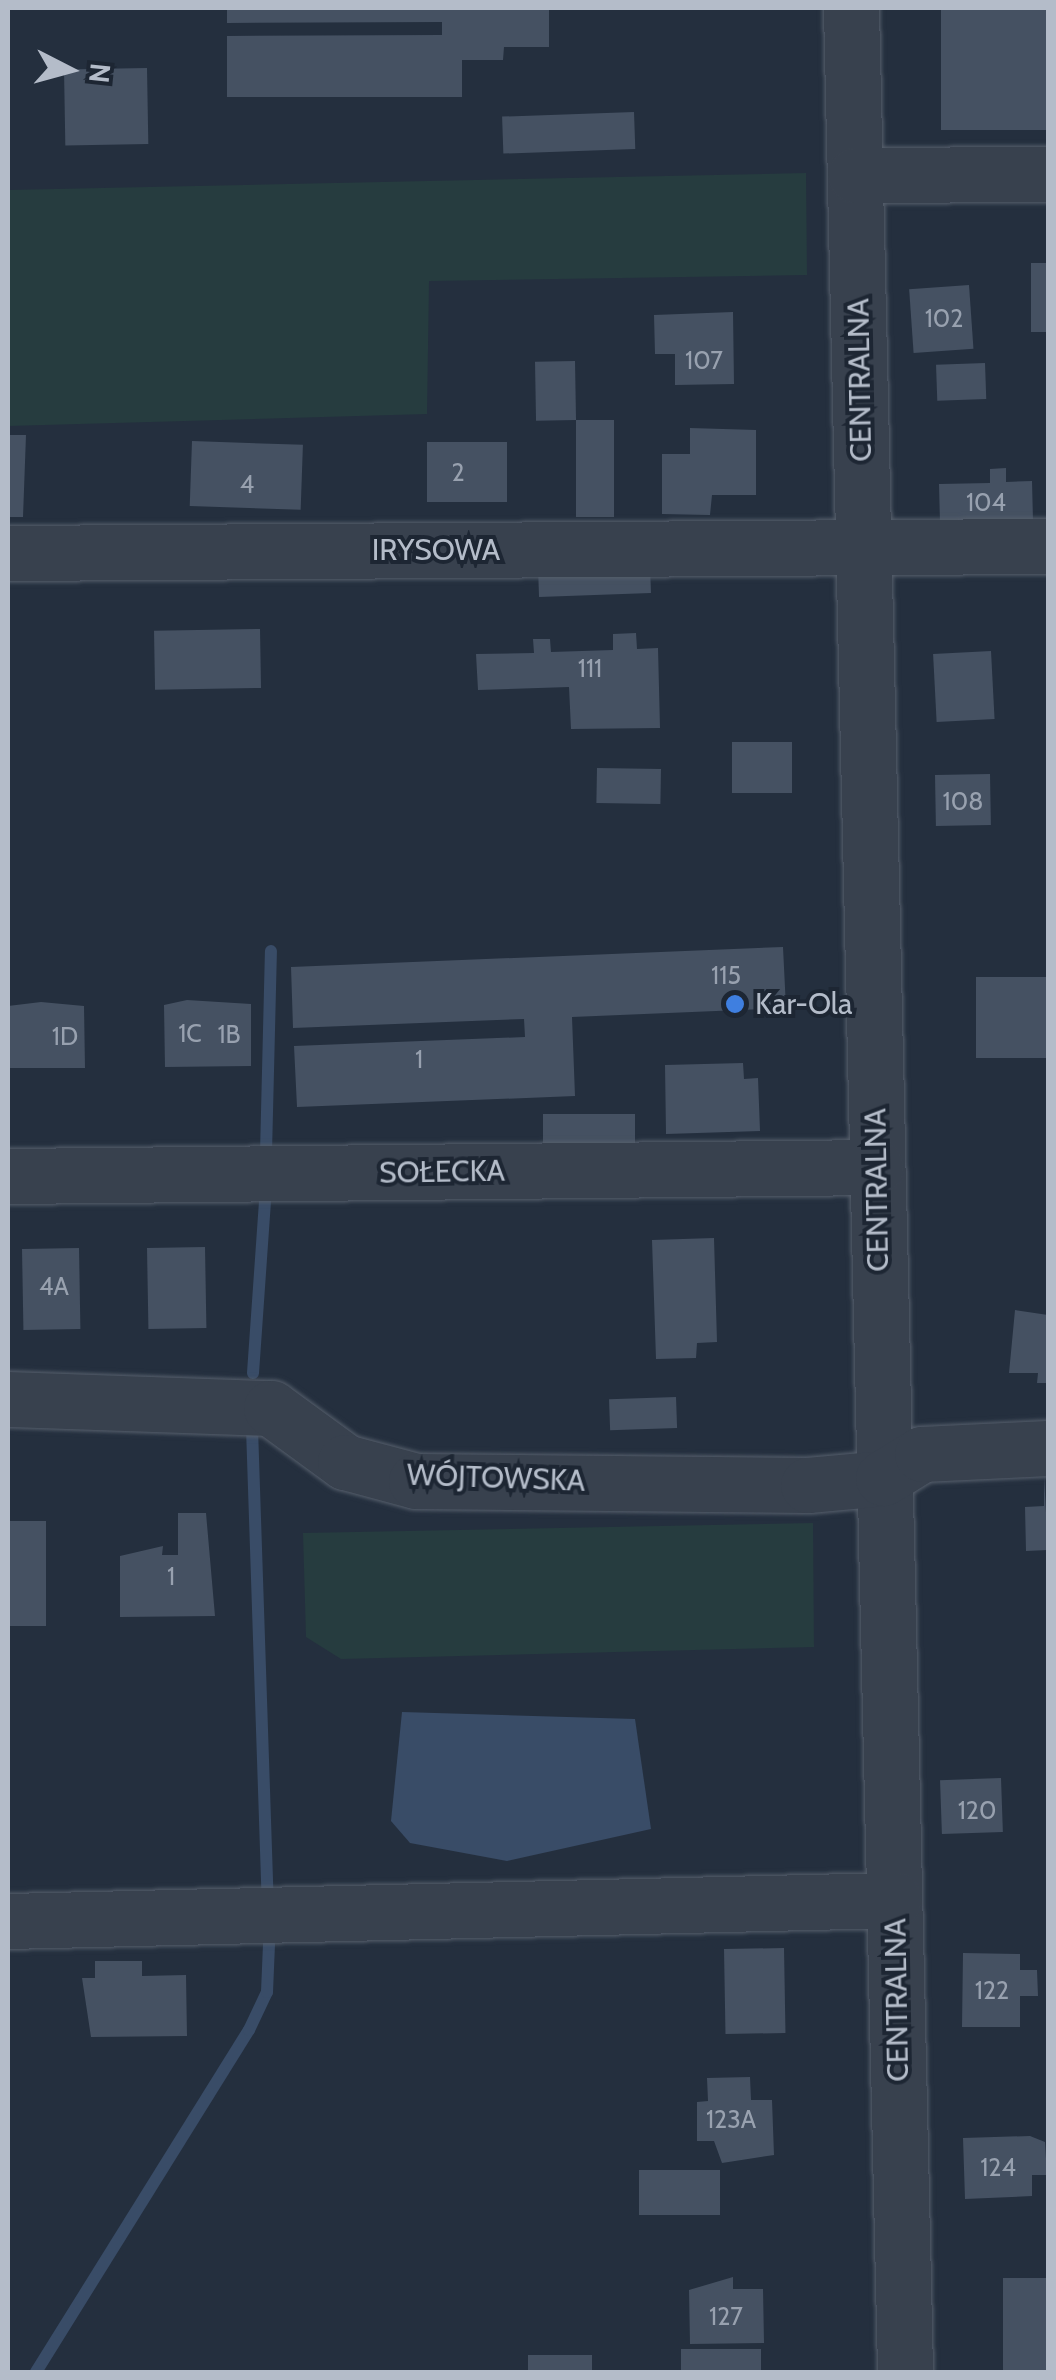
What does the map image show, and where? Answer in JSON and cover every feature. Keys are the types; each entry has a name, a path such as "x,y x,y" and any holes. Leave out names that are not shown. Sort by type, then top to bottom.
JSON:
{"street":[{"name":"CENTRALNA","path":"851,8 906,2372"},
{"path":"855,176 1048,174"},
{"name":"IRYSOWA","path":"8,552 1048,546"},
{"name":"SOŁECKA","path":"8,1176 876,1168"},
{"name":"WÓJTOWSKA","path":"8,1400 271,1408 345,1462 416,1481 808,1485 883,1478"},
{"path":"883,1478 922,1454 1048,1448"},
{"path":"8,1921 894,1900"}],"green space":[{"path":"806,173 807,275 429,281 427,414 8,426 8,190"},
{"path":"813,1523 814,1647 341,1659 306,1637 303,1533"}],"water":[{"path":"402,1712 635,1719 651,1829 507,1861 410,1843 391,1821"}],"building":[{"path":"227,8 549,8 549,47 504,47 503,60 462,60 462,97 227,97 227,36 442,35 442,22 227,23"},
{"path":"941,8 1048,8 1048,130 941,130"},
{"path":"147,68 148,144 65,145 64,69"},
{"path":"634,112 635,149 503,154 502,117"},
{"path":"1031,263 1048,263 1048,332 1031,332"},
{"path":"969,285 973,349 914,353 909,289"},
{"path":"733,312 734,384 675,385 675,354 655,354 654,315"},
{"path":"575,361 576,420 536,421 535,362"},
{"path":"985,363 986,399 937,401 936,365"},
{"path":"576,420 614,420 614,517 576,517"},
{"path":"690,428 756,430 756,495 712,495 710,515 662,514 662,454 690,454"},
{"path":"8,435 26,435 23,517 8,517"},
{"path":"192,441 303,445 301,510 190,506"},
{"path":"427,442 507,442 507,502 427,502"},
{"path":"1006,468 1006,482 1032,481 1033,520 940,523 939,484 990,483 990,469"},
{"path":"650,565 651,593 539,597 538,569"},
{"path":"260,629 261,688 155,690 154,631"},
{"path":"636,633 637,649 658,648 660,728 571,729 569,687 478,690 476,654 534,653 533,639 550,639 551,652 613,650 613,634"},
{"path":"991,651 995,719 937,722 933,654"},
{"path":"732,742 792,742 792,793 732,793"},
{"path":"597,768 661,769 660,804 596,803"},
{"path":"990,774 991,825 936,826 935,775"},
{"path":"783,947 786,1008 572,1017 575,1096 297,1107 294,1046 525,1037 524,1019 293,1028 291,967"},
{"path":"976,977 1048,977 1048,1058 976,1058"},
{"path":"187,1000 251,1004 251,1066 165,1067 164,1005"},
{"path":"41,1002 84,1006 85,1068 8,1068 8,1006"},
{"path":"743,1063 744,1079 758,1078 760,1131 666,1134 665,1065"},
{"path":"543,1114 635,1114 635,1151 543,1151"},
{"path":"714,1238 717,1342 697,1343 696,1358 656,1359 652,1240"},
{"path":"205,1247 206,1328 148,1329 147,1248"},
{"path":"79,1248 80,1329 23,1330 22,1249"},
{"path":"1015,1310 1048,1315 1048,1383 1037,1383 1038,1373 1009,1373"},
{"path":"676,1397 677,1428 610,1430 609,1399"},
{"path":"1044,1475 1048,1550 1026,1551 1025,1507 1044,1506"},
{"path":"178,1513 206,1513 215,1616 120,1617 120,1556 163,1546 162,1555 178,1555"},
{"path":"8,1521 46,1521 46,1626 8,1626"},
{"path":"1001,1778 1003,1832 942,1834 940,1780"},
{"path":"784,1948 785,2033 725,2034 724,1949"},
{"path":"963,1953 1020,1954 1020,1970 1037,1970 1038,1996 1020,1996 1020,2027 962,2027"},
{"path":"95,1961 142,1961 142,1976 186,1975 187,2036 91,2037 82,1978 95,1978"},
{"path":"750,2077 751,2100 772,2100 774,2155 722,2163 714,2141 697,2141 697,2102 708,2101 707,2078"},
{"path":"1030,2136 1045,2142 1047,2175 1032,2175 1032,2196 965,2199 963,2138"},
{"path":"639,2170 720,2170 720,2215 639,2215"},
{"path":"733,2277 733,2289 763,2289 764,2343 690,2344 689,2290"},
{"path":"1003,2278 1048,2278 1048,2372 1003,2372"},
{"path":"681,2349 761,2349 761,2372 681,2372"},
{"path":"528,2355 592,2355 592,2372 528,2372"}],"waterway":[{"path":"266,1153 271,951"},
{"path":"253,1373 266,1186"},
{"path":"252,1428 268,1900"},
{"path":"36,2372 249,2030 267,1992 269,1944"}],"place":[{"name":"Kar-Ola","path":"735,1004"}]}
